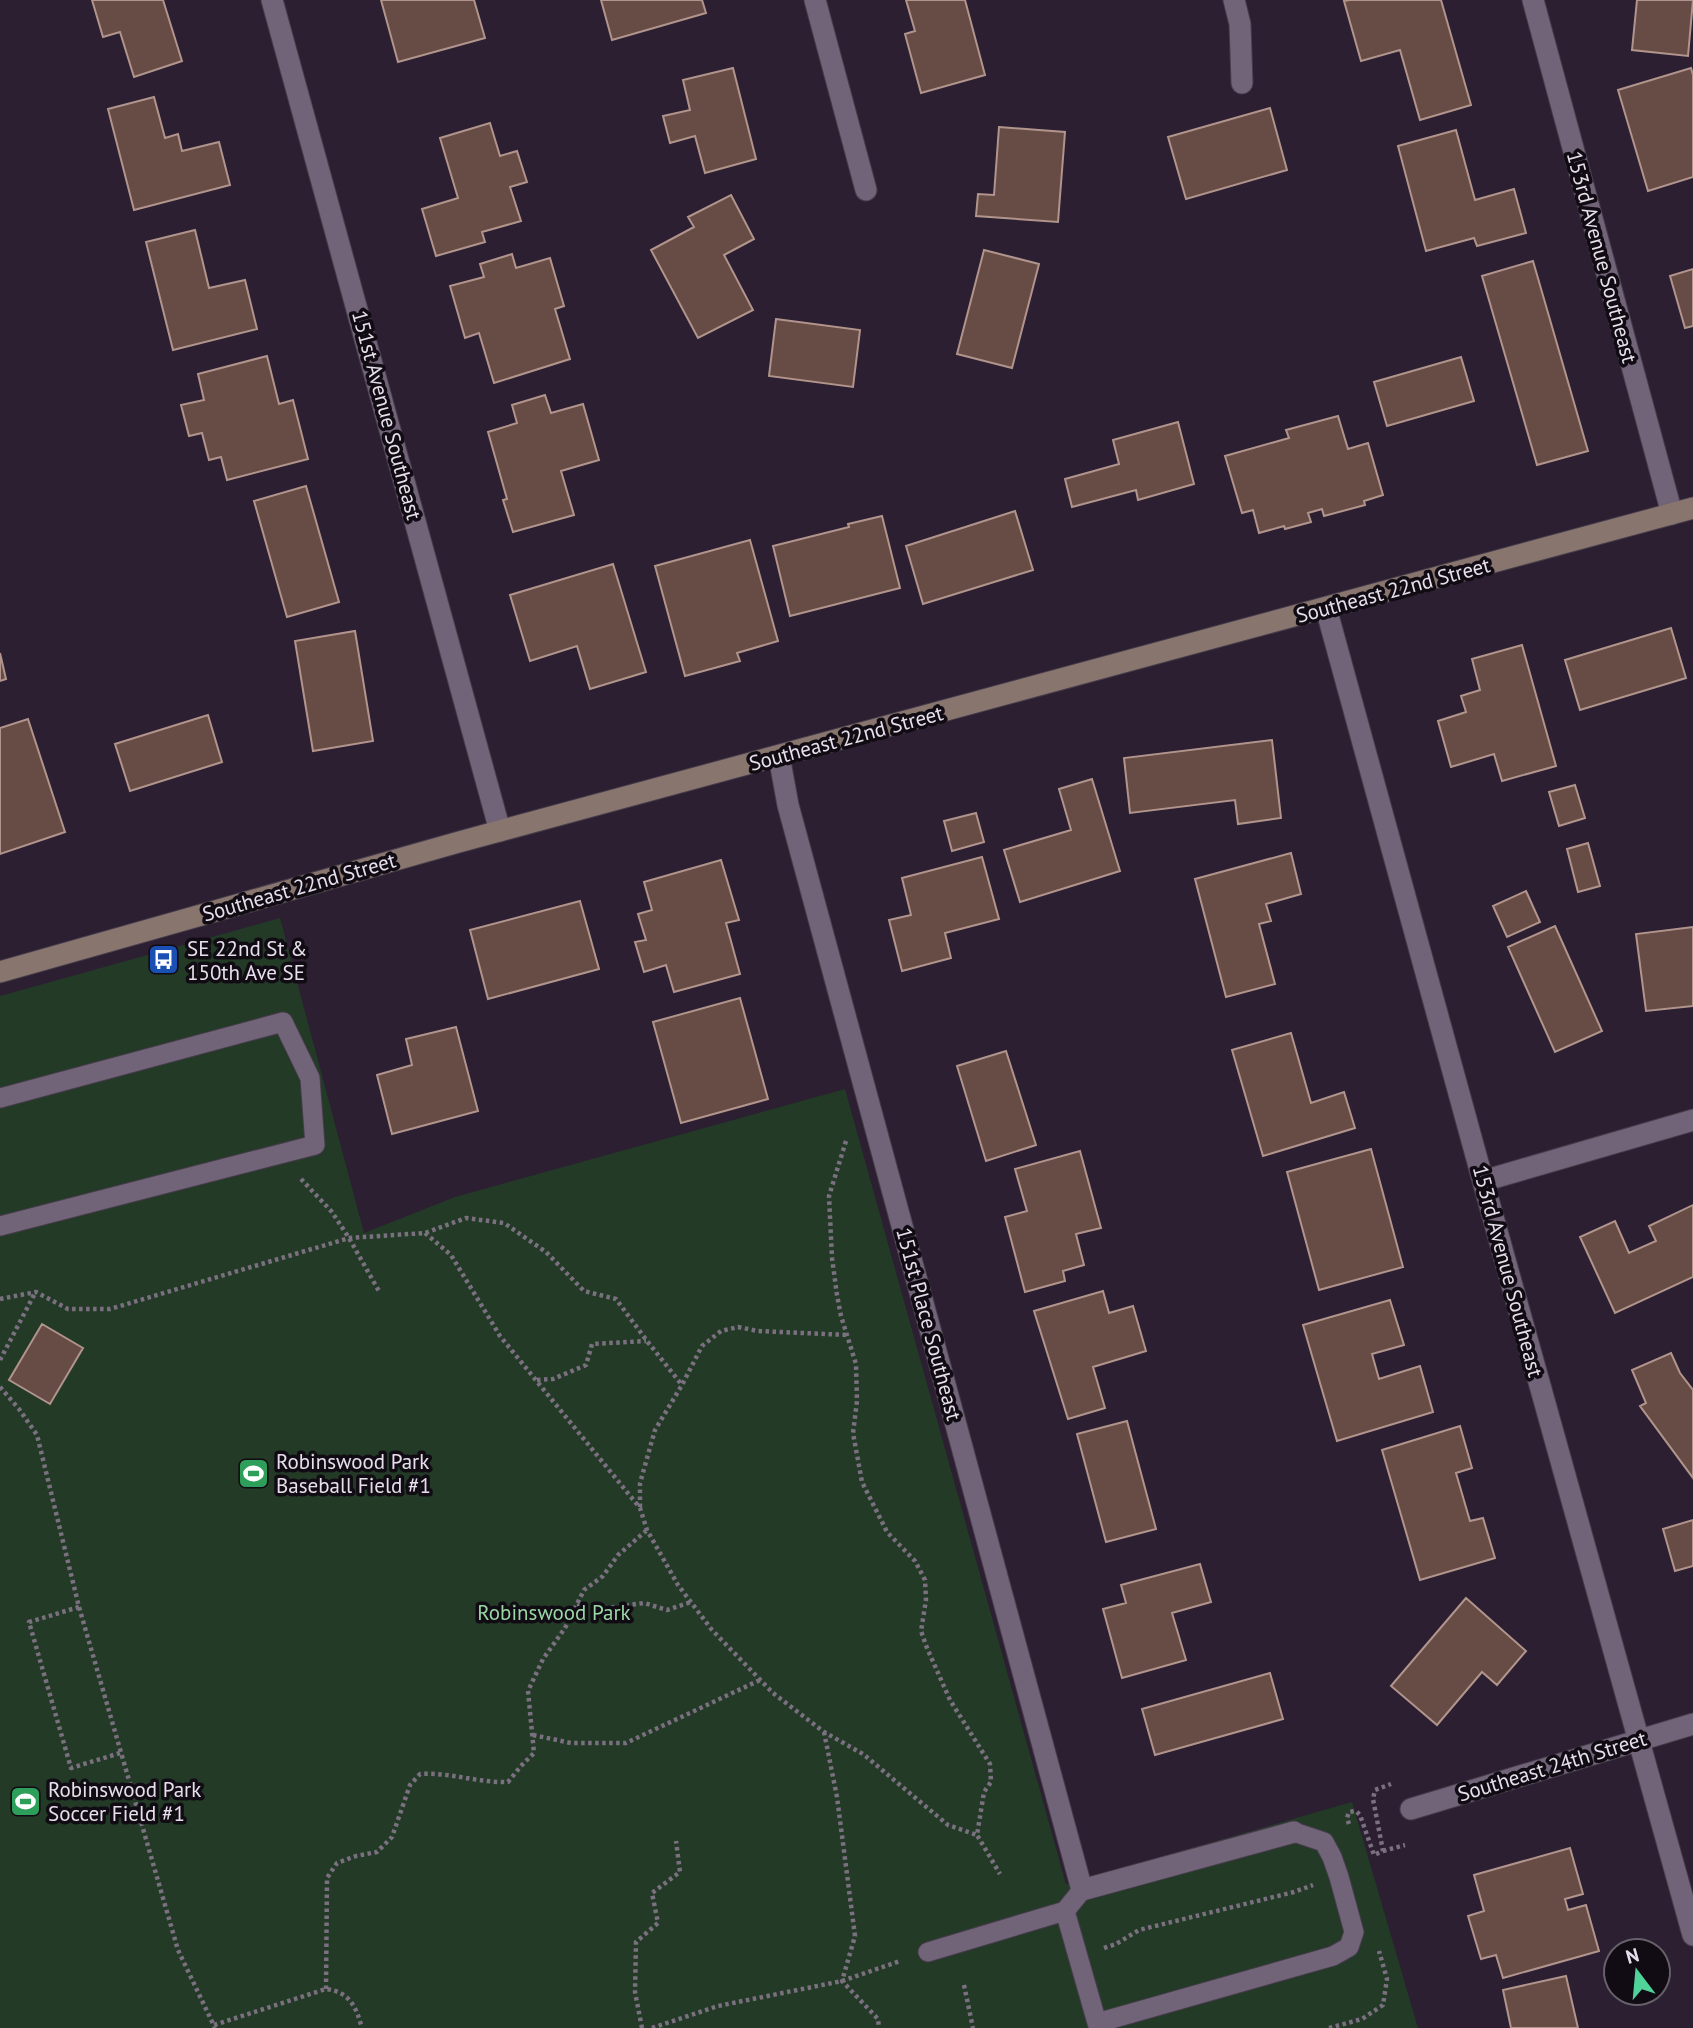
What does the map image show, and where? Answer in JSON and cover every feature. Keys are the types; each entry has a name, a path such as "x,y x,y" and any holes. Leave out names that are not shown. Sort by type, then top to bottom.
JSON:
{"street":[{"name":"151st Avenue Southeast","path":"272,0 500,831"},
{"path":"815,0 866,190"},
{"path":"1234,0 1241,24 1242,83"},
{"name":"153rd Avenue Southeast","path":"1533,0 1672,514"},
{"name":"Southeast 22nd Street","path":"0,972 500,831 1693,508"},
{"name":"153rd Avenue Southeast","path":"1326,608 1693,1935"},
{"name":"151st Place Southeast","path":"779,757 792,818 1082,1890"},
{"path":"1483,1181 1693,1119"},
{"name":"Southeast 24th Street","path":"1411,1809 1693,1724"},
{"path":"1082,1890 1294,1832"}],"lane":[{"path":"0,1098 283,1022 310,1078 315,1144 0,1226"},
{"path":"1065,1911 1097,2023 1334,1956 1349,1947 1354,1932 1339,1877 1324,1842 1294,1832"},
{"path":"928,1952 1065,1911 1082,1890"}],"path":[{"path":"848,1133 830,1196 832,1258 841,1316 856,1364 857,1401 853,1433 862,1482 887,1532 915,1562 925,1580 926,1600 921,1631 927,1648 950,1699 990,1764 991,1782 984,1792 977,1835 1000,1874"},
{"path":"278,1154 332,1212 380,1293"},
{"path":"0,1299 36,1292 68,1309 110,1309 349,1238 425,1233 466,1218 504,1223 546,1252 584,1291 616,1299 682,1385"},
{"path":"425,1233 451,1255 500,1336 640,1508"},
{"path":"0,1360 36,1292"},
{"path":"848,1335 758,1331 738,1327 721,1331 702,1346 655,1430 640,1483 640,1508 647,1530 678,1585 712,1630 773,1693 824,1731 863,1754 948,1825 977,1835"},
{"path":"537,1380 553,1379 586,1365 592,1344 647,1341"},
{"path":"0,1387 37,1435 79,1607 178,1950 214,2026 326,1989 349,1998 355,2006 362,2028"},
{"path":"326,1989 327,1878 337,1863 377,1852 392,1837 410,1785 420,1774 437,1773 489,1783 508,1782 534,1753 528,1691 543,1659 565,1628 583,1590 603,1576 618,1555 647,1530"},
{"path":"576,1606 607,1608 644,1602 667,1610 691,1602"},
{"path":"79,1607 30,1622 33,1635 71,1768 120,1753"},
{"path":"533,1734 570,1743 626,1743 760,1680"},
{"path":"824,1731 855,1936 842,1981"},
{"path":"1383,1851 1373,1799 1375,1790 1391,1784 1411,1809"},
{"path":"1350,1828 1347,1818 1349,1812 1356,1811 1360,1815 1374,1855 1405,1845"},
{"path":"642,2028 635,1992 636,1942 659,1923 652,1893 680,1872 676,1841"},
{"path":"1097,1950 1116,1944 1139,1930 1294,1892 1320,1883"},
{"path":"652,2028 718,2006 842,1981 928,1952"},
{"path":"842,1981 878,2019 879,2028"},
{"path":"964,1985 973,2028"}],"green space":[{"name":"Robinswood Park","path":"280,918 364,1233 455,1197 845,1089 1066,1884 1352,1802 1418,2028 0,2028 0,996"}],"building":[{"path":"92,0 163,0 182,61 134,77 120,32 103,37"},
{"path":"381,0 474,0 485,38 398,62"},
{"path":"601,0 702,0 706,13 612,40"},
{"path":"906,0 965,0 985,75 921,93 905,34 915,31"},
{"path":"1441,0 1471,105 1420,120 1400,50 1361,61 1344,1"},
{"path":"1637,0 1693,0 1688,56 1632,50"},
{"path":"733,68 756,159 705,173 695,136 670,143 663,116 690,110 683,80"},
{"path":"1691,68 1693,177 1648,191 1618,90"},
{"path":"154,97 165,138 178,134 182,151 219,142 230,185 134,210 108,109"},
{"path":"1270,108 1287,170 1186,199 1168,137"},
{"path":"490,123 500,156 517,151 527,182 510,187 521,221 482,232 485,242 436,256 422,209 458,198 440,138"},
{"path":"999,127 1065,132 1058,222 976,216 978,194 994,195"},
{"path":"1456,130 1475,200 1514,189 1526,233 1477,246 1474,238 1426,251 1398,146"},
{"path":"731,195 754,239 724,255 753,310 698,338 651,250 694,227 688,217"},
{"path":"195,230 209,288 245,280 257,329 173,350 146,242"},
{"path":"984,250 1039,264 1012,368 957,354"},
{"path":"512,254 516,268 550,258 564,306 555,309 570,359 494,383 479,333 465,338 450,286 484,277 480,264"},
{"path":"1533,261 1588,451 1537,465 1482,276"},
{"path":"1693,269 1693,326 1685,328 1670,276"},
{"path":"776,319 860,330 853,387 769,376"},
{"path":"267,356 279,404 293,400 308,459 227,480 221,457 209,460 202,433 189,436 181,405 204,400 198,374"},
{"path":"1461,357 1474,401 1387,426 1374,382"},
{"path":"545,395 551,413 583,404 599,460 561,471 574,515 513,532 503,500 507,499 488,432 517,423 512,405"},
{"path":"1338,416 1348,449 1368,443 1383,495 1364,501 1365,505 1324,516 1322,509 1308,513 1311,522 1259,533 1253,510 1242,513 1225,456 1289,438 1286,430"},
{"path":"1178,422 1194,484 1138,500 1136,490 1072,507 1065,479 1119,464 1113,440"},
{"path":"306,486 339,602 287,617 254,501"},
{"path":"1015,511 1033,570 923,604 906,546"},
{"path":"882,516 900,588 790,616 773,546"},
{"path":"750,540 778,641 737,653 740,661 685,676 655,566"},
{"path":"613,564 646,672 590,689 577,646 530,661 510,595"},
{"path":"1671,628 1686,678 1580,710 1565,660"},
{"path":"355,631 373,741 313,751 295,641"},
{"path":"1522,645 1556,766 1502,781 1494,754 1451,767 1438,721 1466,712 1461,696 1480,690 1472,659"},
{"path":"0,653 6,679 0,681"},
{"path":"208,715 222,762 130,791 115,744"},
{"path":"28,719 65,832 0,854 0,728"},
{"path":"1272,740 1281,818 1238,824 1235,800 1130,813 1124,758"},
{"path":"1092,779 1120,871 1020,902 1004,850 1071,830 1059,789"},
{"path":"1575,785 1585,818 1559,826 1549,792"},
{"path":"976,813 984,842 952,851 944,821"},
{"path":"1588,843 1600,886 1578,892 1567,849"},
{"path":"1291,853 1301,894 1266,904 1271,921 1259,924 1275,984 1226,997 1195,879"},
{"path":"982,857 999,919 945,933 951,958 902,971 889,920 911,915 902,878"},
{"path":"721,860 739,920 726,923 740,974 674,992 666,965 644,972 635,942 646,940 638,914 652,910 644,882"},
{"path":"1526,891 1540,922 1507,937 1493,906"},
{"path":"580,901 599,969 488,999 470,930"},
{"path":"1555,926 1602,1031 1555,1052 1508,947"},
{"path":"1693,927 1693,1006 1646,1011 1636,934"},
{"path":"740,998 768,1099 681,1123 653,1022"},
{"path":"456,1027 478,1111 392,1134 377,1075 412,1065 406,1039"},
{"path":"1291,1033 1311,1103 1344,1092 1355,1128 1263,1156 1232,1050"},
{"path":"1006,1051 1036,1145 986,1161 957,1066"},
{"path":"1371,1149 1403,1267 1319,1290 1287,1172"},
{"path":"1080,1151 1101,1228 1076,1234 1084,1265 1063,1271 1065,1281 1025,1292 1005,1217 1027,1211 1015,1169"},
{"path":"1693,1205 1693,1277 1615,1313 1580,1237 1615,1221 1629,1253 1656,1241 1649,1226"},
{"path":"1103,1291 1109,1313 1133,1306 1146,1351 1093,1367 1105,1408 1068,1419 1034,1311"},
{"path":"1390,1300 1404,1345 1372,1354 1379,1379 1420,1366 1433,1412 1337,1441 1303,1325"},
{"path":"42,1324 83,1348 50,1404 9,1380"},
{"path":"1671,1353 1680,1373 1693,1390 1693,1478 1640,1406 1646,1403 1632,1370"},
{"path":"1127,1421 1156,1529 1106,1542 1077,1434"},
{"path":"1460,1426 1472,1468 1456,1473 1470,1521 1483,1518 1495,1558 1420,1580 1382,1450"},
{"path":"1693,1520 1693,1566 1675,1571 1663,1529"},
{"path":"1200,1564 1211,1602 1172,1613 1186,1660 1122,1678 1103,1609 1126,1603 1121,1585"},
{"path":"1466,1598 1526,1651 1497,1685 1482,1672 1437,1725 1391,1686"},
{"path":"1270,1673 1283,1719 1155,1755 1142,1709"},
{"path":"1570,1848 1583,1894 1565,1899 1568,1910 1586,1905 1599,1951 1503,1978 1496,1955 1481,1959 1468,1916 1484,1911 1474,1875"},
{"path":"1566,1976 1578,2028 1511,2028 1503,1990"}],"place":[{"name":"SE 22nd St & 150th Ave SE","path":"164,960"},
{"name":"Robinswood Park Baseball Field #1","path":"253,1473"},
{"name":"Robinswood Park Soccer Field #1","path":"25,1801"}]}
